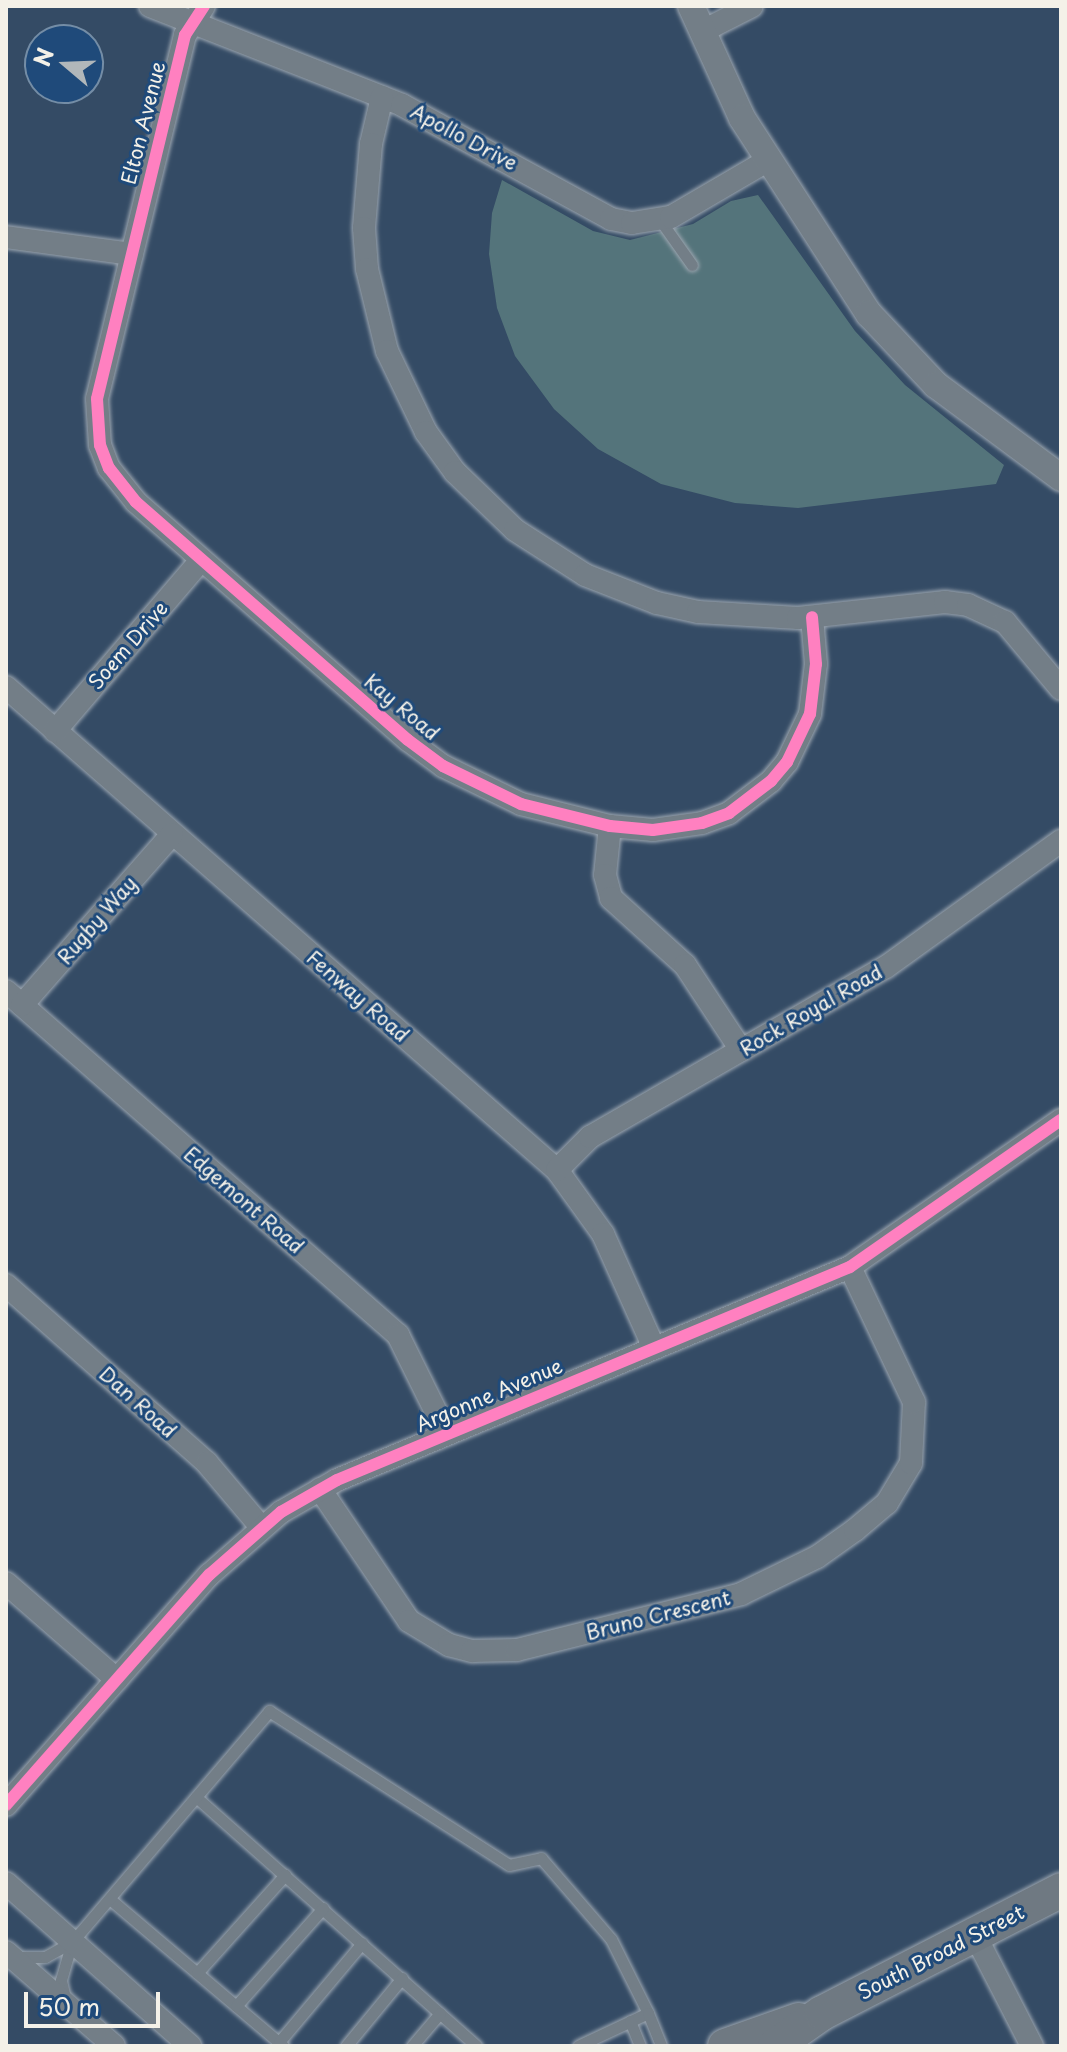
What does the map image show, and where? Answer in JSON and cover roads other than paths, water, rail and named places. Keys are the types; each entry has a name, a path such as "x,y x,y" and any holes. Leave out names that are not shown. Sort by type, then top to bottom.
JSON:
{"main road":[{"name":"South Broad Street","path":"775,2046 822,2013 1061,1890"},
{"name":"South Broad Street","path":"725,2046 822,2013"}],"street":[{"name":"Apollo Drive","path":"150,6 199,14 467,136 611,219 660,220"},
{"path":"691,6 701,32 767,161 824,252 902,352 971,414 1061,478"},
{"path":"701,32 752,6"},
{"name":"Elton Avenue","path":"132,254 185,35 199,14"},
{"path":"382,97 365,186 364,234 375,310 403,389 455,472 515,530 549,555 617,590 698,612 812,617 945,602 968,605 1005,622 1061,689"},
{"path":"660,220 767,161"},
{"path":"6,237 132,254"},
{"name":"Kay Road","path":"132,254 97,399 100,445 123,489 201,560 443,766 521,804 610,826 653,830 702,823 729,813 771,781 801,737 810,714 816,664 812,617"},
{"name":"Soem Drive","path":"55,731 201,560"},
{"name":"Fenway Road","path":"6,687 557,1170 603,1234 654,1348"},
{"path":"610,826 605,875 611,898 685,965 741,1050"},
{"name":"Rugby Way","path":"14,998 172,834"},
{"name":"Rock Royal Road","path":"557,1170 590,1137 886,967 1061,841"},
{"name":"Edgemont Road","path":"14,998 398,1335 447,1434"},
{"name":"Argonne Avenue","path":"6,1805 209,1575 261,1527 320,1489 850,1267 1061,1120"},
{"name":"Bruno Crescent","path":"320,1489 409,1621 439,1640 472,1651 517,1650 741,1594 817,1557 855,1530 887,1503 911,1463 914,1402 850,1267"},
{"name":"Dan Road","path":"6,1285 207,1463 261,1527"},
{"path":"6,1583 117,1680"},
{"path":"6,1883 190,2046"},
{"path":"975,1935 1032,2046"},
{"path":"8,1954 114,2046"}],"lane":[{"path":"660,220 692,265"},
{"path":"8,1954 45,1957 72,1942 111,1900 269,1711 509,1865 541,1858 611,1939 661,2046"},
{"path":"196,1797 476,2046"},
{"path":"197,1973 285,1875"},
{"path":"111,1900 281,2044 362,1943"},
{"path":"236,2006 323,1908"},
{"path":"70,2008 61,1980 72,1942"},
{"path":"346,2046 402,1978"},
{"path":"412,2046 440,2013"},
{"path":"578,2046 648,2013"},
{"path":"630,2021 640,2046"}]}
